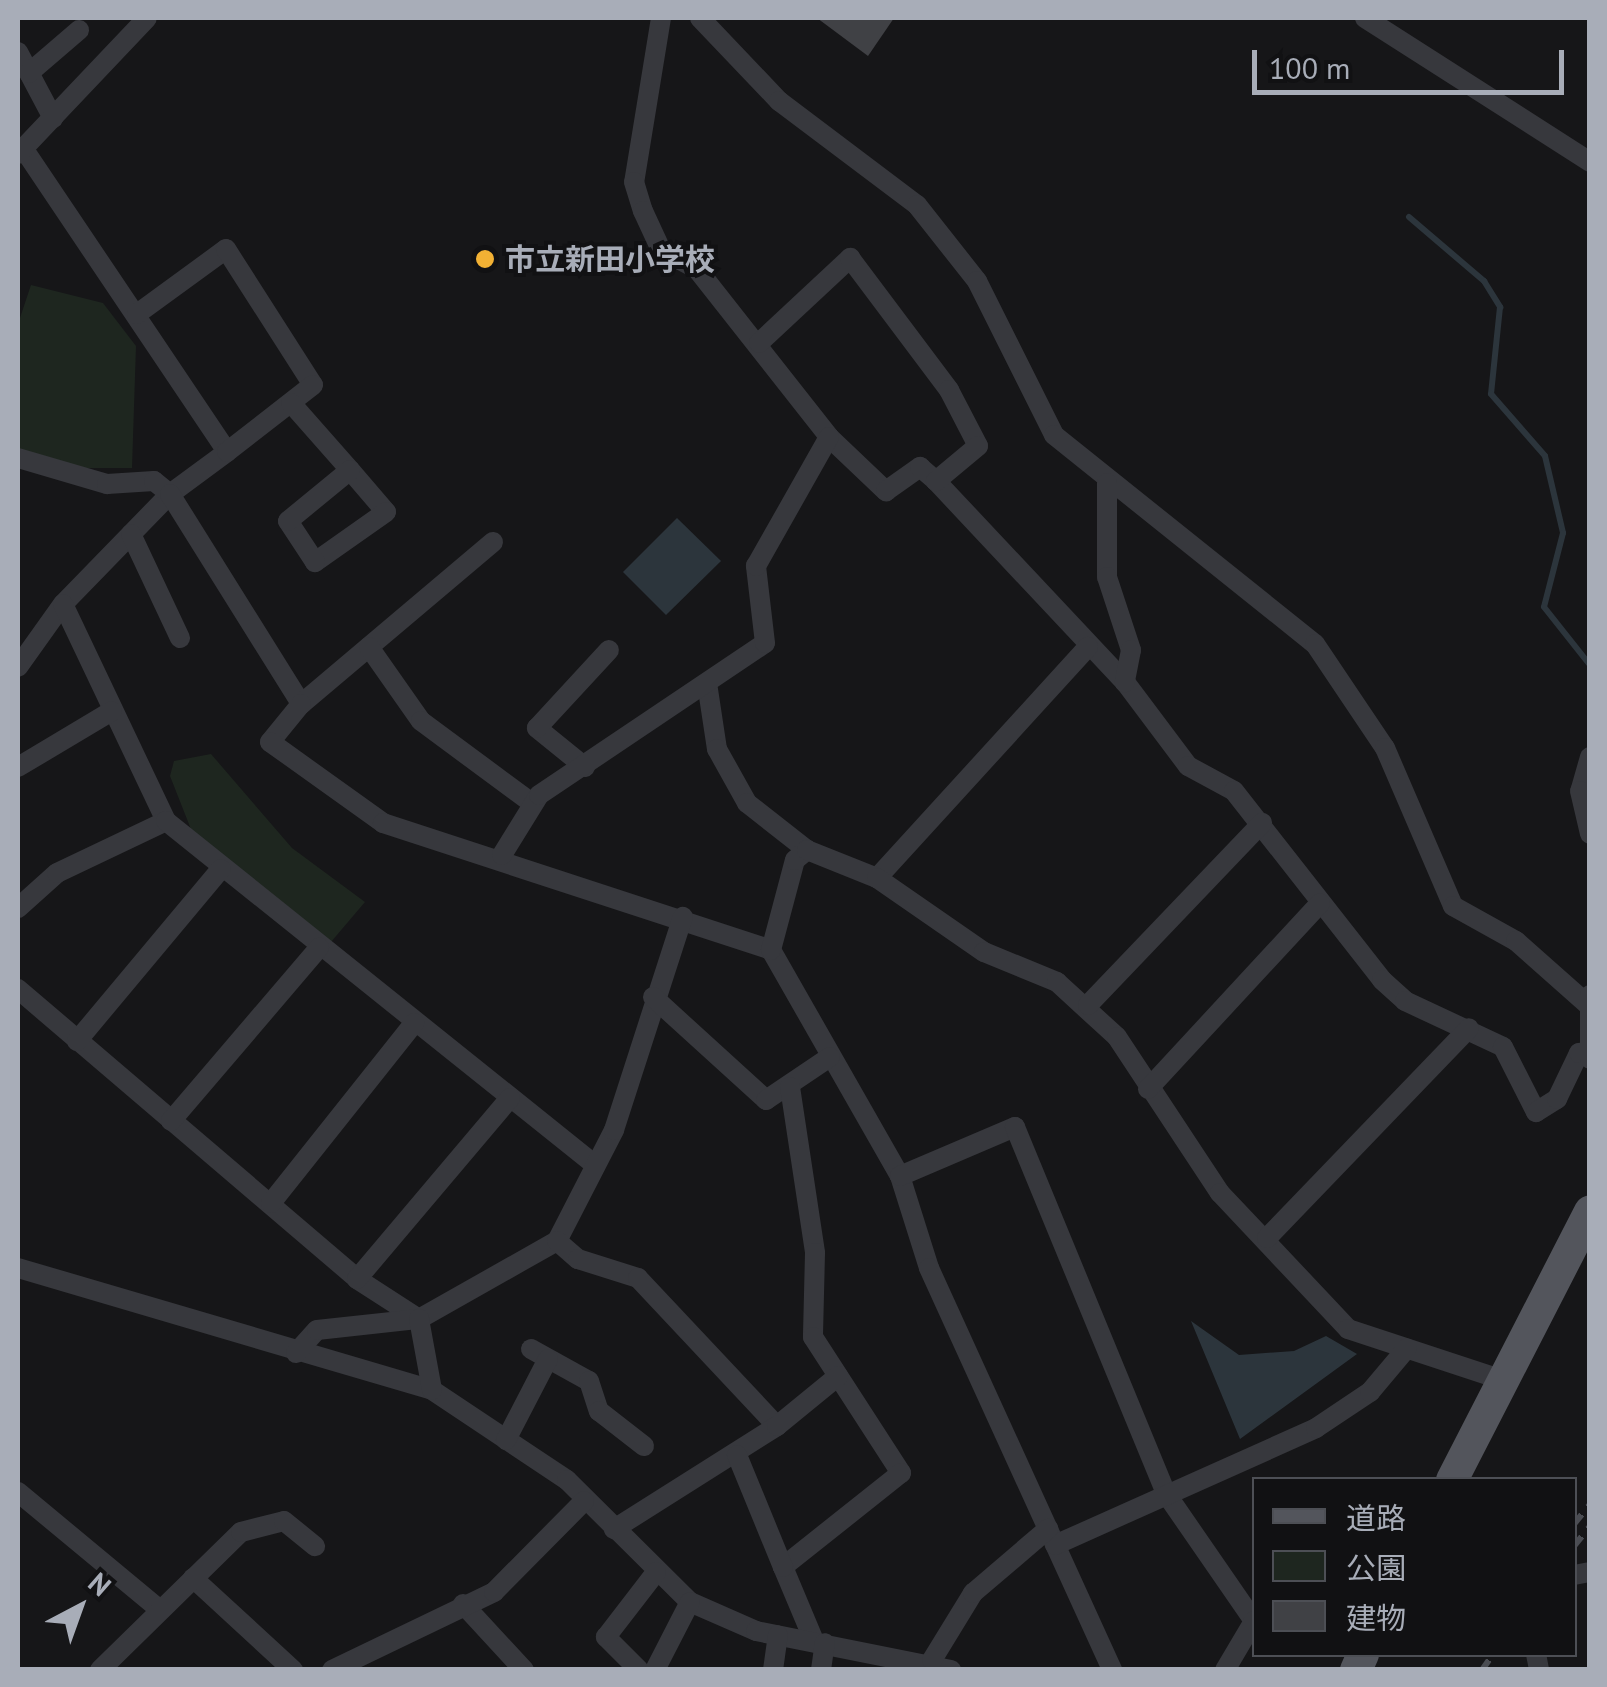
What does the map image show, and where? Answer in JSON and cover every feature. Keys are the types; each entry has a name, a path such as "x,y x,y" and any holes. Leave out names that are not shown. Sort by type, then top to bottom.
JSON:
{"main road":[{"path":"1454,1477 1590,1211"}],"street":[{"path":"147,18 20,151 137,314 226,452"},
{"path":"661,18 634,182 661,250 698,269 829,437 886,491 920,466 936,481 1088,648 1124,682 1188,766 1234,791 1320,903 1405,1001 1503,1047 1536,1112 1557,1099 1578,1053 1588,1052"},
{"path":"700,18 780,101 917,205 977,281 1054,435 1108,483 1316,644 1385,748 1453,906 1516,940 1588,1000 1590,1060"},
{"path":"1365,18 1383,34 1590,162"},
{"path":"1383,34 1400,18"},
{"path":"29,74 78,30"},
{"path":"18,52 53,118"},
{"path":"20,658 63,604 170,494 313,385 226,249 137,314"},
{"path":"759,343 850,258 949,390 978,446 936,481"},
{"path":"291,402 350,470 386,512 315,562 288,521 350,470"},
{"path":"502,855 532,802 765,643 756,566 829,437"},
{"path":"18,458 107,484 154,481 170,494 301,704"},
{"path":"1108,483 1107,577 1131,650 1124,682"},
{"path":"131,534 180,638"},
{"path":"494,542 301,704 270,742 296,766 384,824 442,847 502,855 771,950 900,1176 928,1268 1112,1670"},
{"path":"63,604 166,822 595,1165"},
{"path":"369,647 422,722 532,802"},
{"path":"876,878 1088,648"},
{"path":"585,767 537,728 609,650"},
{"path":"707,682 717,749 746,803 807,850 876,878 923,916 1088,1005 1220,1193 1348,1329 1503,1380"},
{"path":"18,767 112,711"},
{"path":"1590,757 1580,792 1590,834"},
{"path":"18,908 57,873 166,822"},
{"path":"1088,1005 1262,823"},
{"path":"771,950 795,860 807,850"},
{"path":"78,1040 221,869"},
{"path":"1148,1089 1320,903"},
{"path":"296,1352 317,1330 419,1319 557,1241 595,1165 683,917"},
{"path":"170,1120 319,948"},
{"path":"18,989 357,1279 419,1319 432,1390"},
{"path":"653,997 766,1100 830,1057"},
{"path":"270,1204 414,1023"},
{"path":"1266,1238 1469,1028"},
{"path":"783,1567 902,1473 814,1337 815,1253 790,1087"},
{"path":"357,1279 510,1098"},
{"path":"900,1176 1015,1126 1167,1496 1252,1618"},
{"path":"557,1241 578,1259 638,1278 777,1426"},
{"path":"18,1268 432,1390 506,1440 584,1501 690,1602 778,1635 942,1665 974,1594 1052,1537 1167,1496 1316,1428 1370,1392 1407,1348"},
{"path":"506,1440 539,1354 589,1381 599,1411 644,1446"},
{"path":"614,1528 737,1456 838,1376"},
{"path":"737,1456 820,1643 821,1670"},
{"path":"18,1492 160,1610"},
{"path":"332,1670 494,1592 584,1501"},
{"path":"100,1670 193,1578 266,1520 284,1521 315,1546"},
{"path":"639,1670 606,1637 656,1572"},
{"path":"193,1578 293,1670"},
{"path":"655,1670 690,1602"},
{"path":"463,1604 524,1670"},
{"path":"1225,1670 1252,1624"},
{"path":"773,1670 778,1635"}],"green space":[{"path":"31,285 103,303 136,346 132,468 67,468 18,453 18,324"},
{"path":"211,754 292,848 365,902 331,942 196,842 170,776 174,761"}],"shaded area":[{"path":"677,518 721,561 666,615 623,572"},
{"path":"1191,1321 1239,1355 1294,1351 1326,1336 1357,1354 1240,1439"}],"building":[{"path":"817,18 894,18 868,56"}],"waterway":[{"path":"1409,217 1484,281 1500,307 1491,394 1545,456 1563,533 1544,607 1590,665"}],"railway":[{"path":"1577,1520 1590,1504"},
{"path":"1577,1542 1590,1526"},
{"path":"1482,1670 1491,1657"}],"place":[{"name":"市立新田小学校","path":"485,259"}]}
